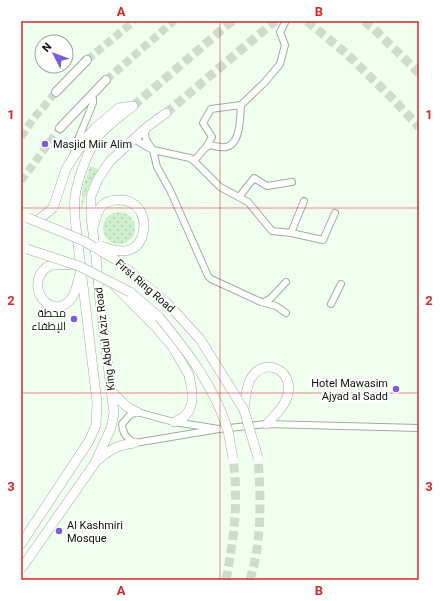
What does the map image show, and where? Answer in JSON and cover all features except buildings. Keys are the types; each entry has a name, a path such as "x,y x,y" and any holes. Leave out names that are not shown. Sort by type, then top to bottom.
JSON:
{"highway":[{"name":"King Abdul Aziz Road","path":"21,544 89,441 96,425 94,378 80,266 74,199 76,186 92,147 99,135 110,124 133,106 119,108 96,127 85,139 74,155"},
{"name":"King Abdul Aziz Road","path":"21,568 95,463 111,428 114,413 92,230 91,196 98,179 110,161 134,138 166,113"},
{"name":"First Ring Road","path":"74,155 65,172 53,208 32,219 84,241 116,260 166,302 200,339 244,410 258,458"},
{"path":"84,241 123,252 133,248 140,241 145,226 143,217 138,208 130,201 114,200 105,203 98,212 92,230"},
{"name":"First Ring Road","path":"27,249 80,266 126,292 159,317 200,370 216,400 228,431 233,458"},
{"path":"55,265 80,266 72,299 59,307 51,306 45,302 37,289 37,282 41,273 46,268 55,265"},
{"path":"126,292 172,346 189,375 192,391 190,411 184,417 174,422"},
{"path":"244,410 250,380 260,370 267,367 274,368 285,374 289,385 287,396 284,403 267,424"},
{"path":"94,378 109,377"},
{"path":"111,391 127,407 137,412"},
{"path":"95,463 110,449 121,444 135,443"}],"main road":[{"path":"56,92 87,60"},
{"path":"60,128 106,80"}],"street":[{"path":"194,161 212,137 203,123 211,109 241,105 265,82 280,64 285,45 280,32 286,21"},
{"path":"74,155 77,142 93,103 93,99 90,96"},
{"path":"205,148 210,145 225,148 230,145 240,126 241,105"},
{"path":"147,127 146,140 153,150 157,167 170,190 208,276 276,306 286,313"},
{"path":"134,138 153,150 190,158 220,187 248,202 272,231 291,233 323,240 335,213"},
{"path":"239,197 254,178 267,186 292,182"},
{"path":"291,233 304,201"},
{"path":"264,302 271,298 286,282"},
{"path":"331,304 342,284"},
{"path":"219,429 174,422 137,412 130,415 122,424 122,430 126,438 135,443 219,429 267,424 419,428"}],"green space":[{"path":"90,166 98,169 88,188 81,210 83,186"},
{"path":"116,212 122,212 132,219 135,228 134,234 128,241 122,244 116,244 106,237 103,231 103,225 110,215"}],"tunnel":[{"path":"87,60 134,21"},
{"path":"106,80 174,21"},
{"path":"133,106 232,21"},
{"path":"166,113 275,21"},
{"path":"307,21 348,55 419,127"},
{"path":"364,21 419,73"},
{"path":"21,137 33,119 56,92"},
{"path":"21,181 60,128"},
{"path":"226,580 236,504 233,458"},
{"path":"250,580 257,550 260,520 258,458"}],"place":[{"name":"Masjid Miir Alim","path":"45,144"},
{"name":"محطة الإطفاء","path":"74,319"},
{"name":"Hotel Mawasim Ajyad al Sadd","path":"396,389"},
{"name":"Al Kashmiri Mosque","path":"59,531"}]}
